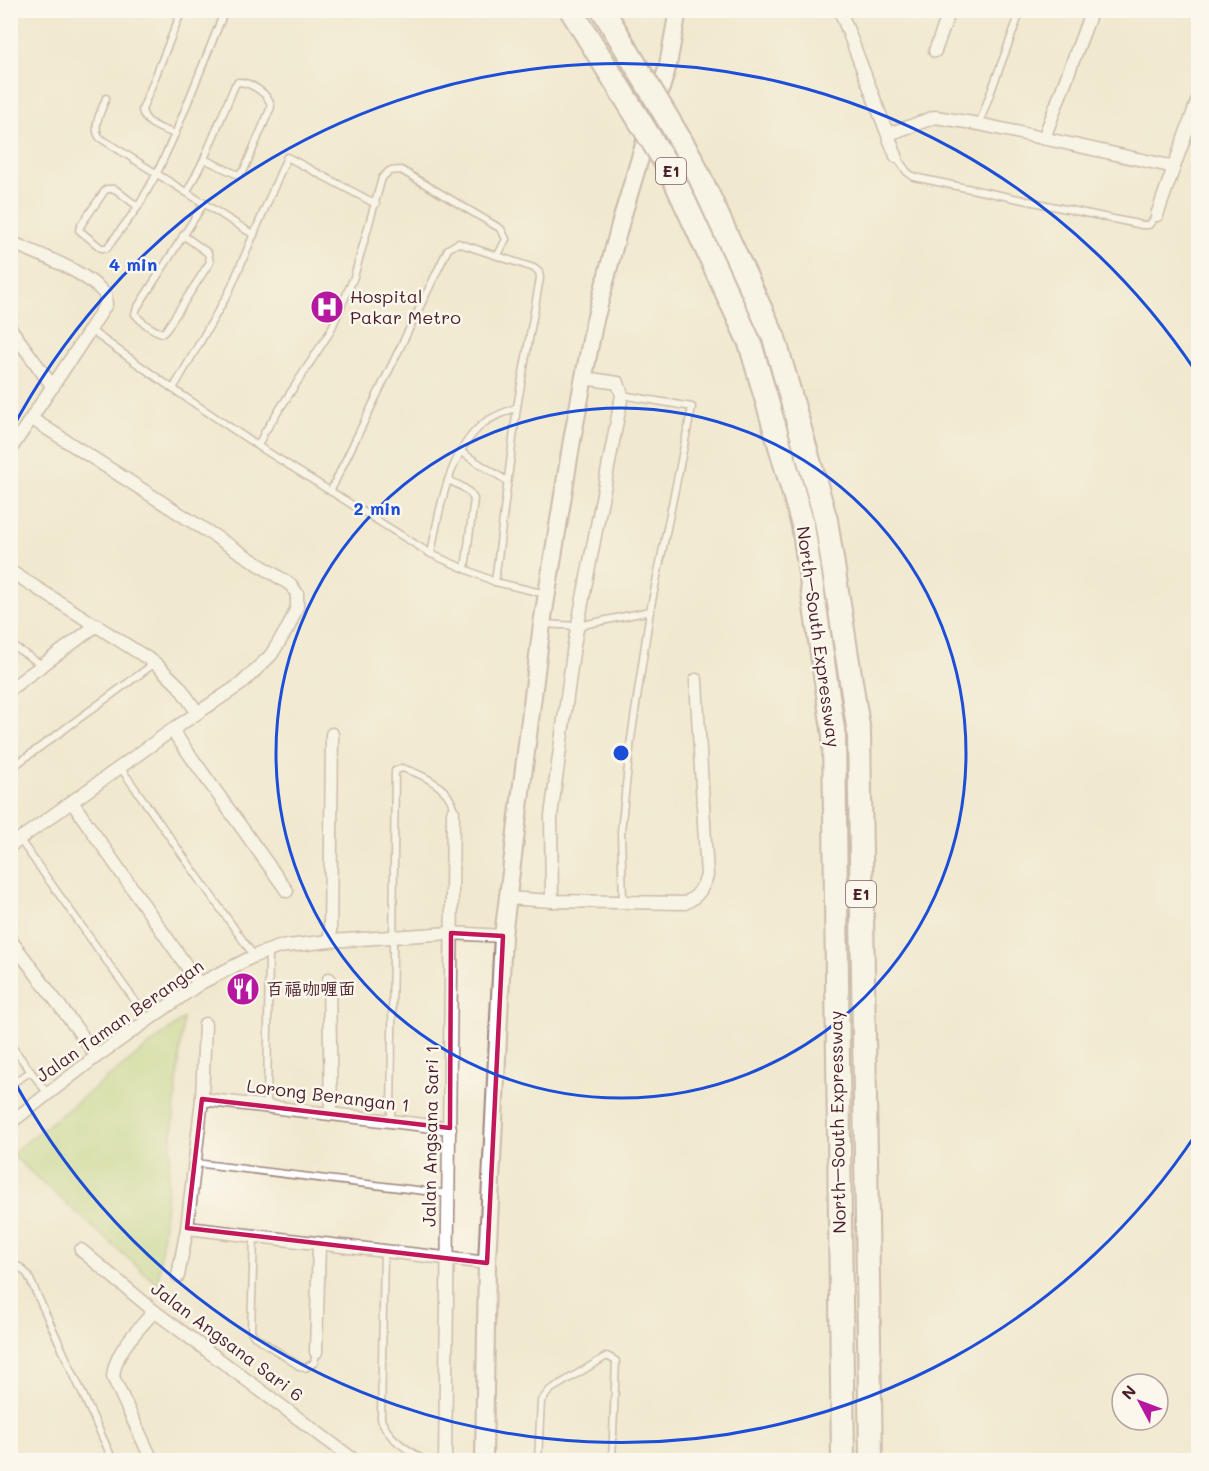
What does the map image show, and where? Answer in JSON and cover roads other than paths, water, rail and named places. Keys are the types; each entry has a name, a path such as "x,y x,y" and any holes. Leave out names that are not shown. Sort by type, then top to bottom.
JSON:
{"highway":[{"name":"North–South Expressway","path":"572,10 670,170 750,343 803,525 834,736 843,1461"},
{"name":"North–South Expressway","path":"603,10 691,158 774,338 826,520 859,733 871,1461"}],"main road":[{"path":"484,1461 487,1263 503,936 517,839 542,624 584,378 602,292 668,65 678,10"}],"street":[{"path":"840,10 896,156"},
{"path":"935,51 950,10"},
{"path":"1044,138 1092,10"},
{"path":"1157,215 1198,99"},
{"path":"889,134 935,117 979,124 1174,167"},
{"path":"10,242 98,286 105,294 106,304 10,450"},
{"path":"10,328 53,387"},
{"path":"552,901 551,816 574,645 622,395 618,383 584,378"},
{"path":"15,843 197,712 241,684 271,655 297,608 297,594 291,585 32,419"},
{"path":"10,571 155,663 179,686 197,712"},
{"path":"10,688 97,625"},
{"path":"507,898 685,903 695,898 707,876 696,680"},
{"path":"172,730 287,891"},
{"path":"330,941 332,734"},
{"path":"72,802 199,984"},
{"name":"Jalan Angsana Sari 1","path":"445,1461 453,812"},
{"name":"Jalan Taman Berangan","path":"10,1123 96,1056 199,984 269,950 330,941 452,933 503,936"},
{"path":"10,939 96,1056"},
{"path":"329,979 331,1114"},
{"path":"178,1276 187,1228 202,1099 205,1024"},
{"name":"Lorong Berangan 1","path":"202,1099 450,1128"},
{"path":"187,1228 487,1263"},
{"path":"316,1352 319,1244"},
{"name":"Jalan Angsana Sari 6","path":"81,1250 154,1311 354,1461"},
{"path":"152,1461 113,1377 118,1355 154,1311"}],"lane":[{"path":"175,134 148,122 142,110 182,10"},
{"path":"138,207 115,189 106,189 81,225 80,230 101,248 107,248 138,207 175,134 225,10"},
{"path":"979,124 1021,10"},
{"path":"187,192 204,159 235,85 238,82 244,82 270,100 271,107 244,170 238,175 230,173 204,159"},
{"path":"106,98 96,125 97,134 254,235"},
{"path":"173,389 229,292 288,156 376,204"},
{"path":"896,156 907,172 914,177 1143,225 1149,225 1157,215"},
{"path":"258,446 264,433 330,332 354,277 382,178 389,171 401,170 501,229 506,239 498,255"},
{"path":"183,236 208,253 210,262 166,330 163,333 157,332 135,314 136,308 205,202"},
{"path":"331,490 448,249 458,243 534,268 539,272 540,278 517,407 495,582"},
{"path":"90,330 258,446 430,554 495,582 546,595"},
{"path":"622,395 692,408 650,611 624,790 621,831 623,901"},
{"path":"430,554 448,480 461,452 483,424 517,407"},
{"path":"461,452 507,480"},
{"path":"448,480 471,493 474,499 465,569"},
{"path":"542,624 578,626 650,611"},
{"path":"10,644 42,665"},
{"path":"10,769 155,663"},
{"path":"120,767 254,956"},
{"path":"391,1122 395,771 402,768 414,772 441,789 452,800 453,812"},
{"path":"15,843 148,1019"},
{"path":"267,1107 269,950"},
{"path":"10,1044 48,1094"},
{"path":"10,1085 30,1072"},
{"path":"195,1163 449,1194"},
{"path":"254,1237 251,1330 254,1336 298,1366 305,1368 314,1363 316,1352"},
{"path":"384,1252 381,1419 390,1436 424,1461"},
{"path":"10,1265 20,1267 28,1275 112,1458"},
{"path":"538,1461 541,1401 544,1396 550,1390 607,1356 616,1361 612,1461"}],"place":[{"name":"Hospital Pakar Metro","path":"327,307"},
{"name":"百福咖喱面","path":"243,989"}]}
